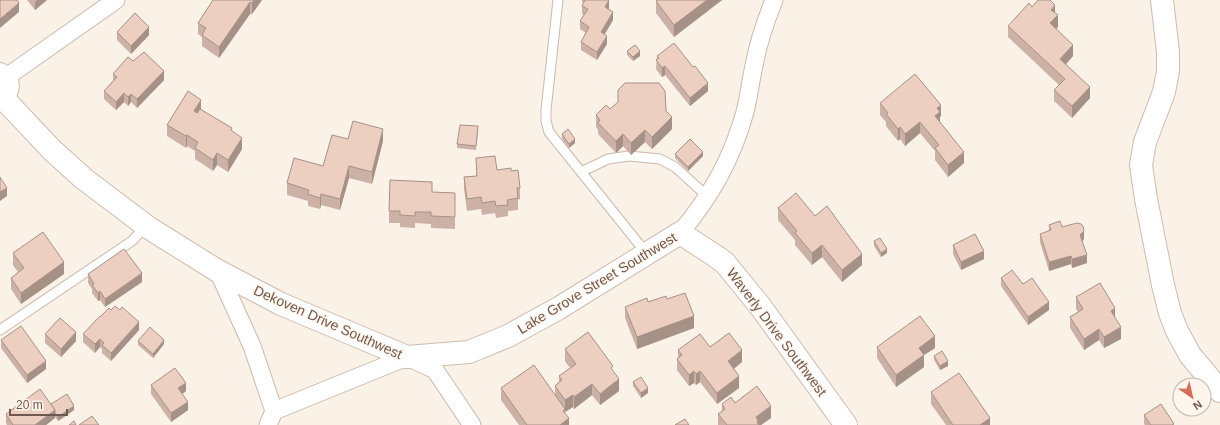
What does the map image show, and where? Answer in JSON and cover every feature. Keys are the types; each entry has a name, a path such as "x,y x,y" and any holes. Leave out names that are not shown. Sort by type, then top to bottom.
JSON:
{"street":[{"path":"2,87 116,0"},
{"name":"Lake Grove Street Southwest","path":"218,271 252,346 271,418 407,357 469,352 508,336 559,308 680,233 707,196 729,158 745,112 755,59 774,0"},
{"path":"1162,0 1168,46 1168,71 1164,92 1145,142 1141,165 1146,199 1170,314 1190,355 1220,391"},
{"name":"Dekoven Drive Southwest","path":"2,87 52,150 84,179 146,226 218,271 281,304 435,370 472,425"},
{"name":"Waverly Drive Southwest","path":"680,233 724,263 760,306 846,425"}],"lane":[{"path":"558,0 546,110 546,121 549,132 647,254"},
{"path":"581,172 608,159 628,156 660,159 675,167 707,196"},
{"path":"0,330 132,240 146,226"}],"building":[{"path":"0,0 17,0 19,3 0,19"},
{"path":"213,0 254,0 252,3 250,2 219,47 202,35 206,28 198,23"},
{"path":"585,0 609,0 605,7 613,12 601,32 607,36 597,52 581,42 589,27 580,21 588,9 582,6"},
{"path":"707,0 674,25 656,1"},
{"path":"1038,0 1050,0 1055,5 1051,10 1058,15 1050,23 1073,45 1060,59 1090,87 1072,106 1054,90 1065,79 1008,26 1029,3 1032,7"},
{"path":"135,13 149,27 131,46 117,32"},
{"path":"674,43 708,83 690,98 665,66 662,68 656,60 659,58 657,56"},
{"path":"635,45 640,51 633,57 627,51"},
{"path":"144,52 164,71 137,99 131,94 128,97 124,93 116,102 104,91 117,77 113,74 128,57 133,61"},
{"path":"915,74 941,105 937,108 940,112 935,116 964,152 948,165 935,148 939,145 920,122 905,134 900,127 898,129 886,114 888,113 880,103"},
{"path":"625,83 659,83 665,91 666,111 672,117 652,137 645,130 631,143 623,134 616,141 598,123 600,120 596,115 606,105 610,109 618,102 618,90"},
{"path":"188,91 201,100 194,111 197,113 200,109 232,128 231,130 242,138 228,160 217,153 213,160 195,148 198,142 167,125"},
{"path":"353,121 383,129 372,172 349,166 340,199 321,194 320,198 308,194 309,190 287,183 294,158 323,166 332,135 348,139"},
{"path":"460,125 478,126 476,146 457,144"},
{"path":"568,129 575,139 569,144 562,134"},
{"path":"690,139 703,152 688,167 675,154"},
{"path":"495,156 497,170 511,168 511,171 518,170 520,188 517,188 518,198 507,200 508,205 496,206 495,201 482,203 481,197 467,199 464,177 477,176 476,158"},
{"path":"0,177 7,188 0,192"},
{"path":"390,180 432,182 432,192 455,193 455,217 431,216 431,212 415,212 415,216 400,215 400,211 389,211"},
{"path":"796,193 815,216 827,206 862,254 842,270 822,245 812,253 795,233 797,231 778,208"},
{"path":"1060,221 1062,227 1077,223 1083,226 1084,231 1080,235 1087,255 1072,259 1071,256 1049,262 1040,234 1051,230 1049,225"},
{"path":"43,232 64,262 21,293 11,278 24,268 13,253"},
{"path":"975,234 984,251 961,262 953,245"},
{"path":"880,238 887,249 881,253 874,241"},
{"path":"124,249 142,273 105,299 100,291 98,293 92,285 94,284 88,274"},
{"path":"1012,270 1023,284 1032,278 1049,302 1028,317 1001,278"},
{"path":"1100,283 1115,308 1111,311 1121,327 1104,337 1099,329 1084,339 1070,317 1083,309 1076,297"},
{"path":"685,293 694,316 637,337 625,307 647,298 648,302 666,296 667,299"},
{"path":"115,306 120,310 122,307 139,322 111,353 102,345 104,343 100,339 95,344 83,334 109,308 111,310"},
{"path":"920,316 935,336 919,348 924,355 896,375 877,347"},
{"path":"60,318 76,332 61,349 45,334"},
{"path":"21,326 46,361 27,375 1,340"},
{"path":"150,327 164,340 153,354 138,341"},
{"path":"588,332 613,366 611,368 619,379 600,394 592,384 574,397 573,395 565,400 555,386 562,380 559,376 576,364 565,349"},
{"path":"729,333 742,350 728,361 739,376 717,393 700,371 696,374 694,371 689,375 677,359 682,355 678,350 700,334 710,347"},
{"path":"942,351 948,361 940,366 934,356"},
{"path":"534,365 565,409 563,411 569,418 560,425 527,425 501,388"},
{"path":"175,368 186,383 178,388 188,402 171,413 151,385"},
{"path":"959,373 990,418 980,425 953,425 931,392"},
{"path":"641,377 648,388 641,393 633,382"},
{"path":"757,386 771,406 756,417 759,425 727,425 718,414 725,409 722,404 731,397 735,403"},
{"path":"40,389 55,410 35,425 13,425 6,414"},
{"path":"67,394 74,406 58,417 51,404"},
{"path":"1161,404 1174,424 1151,425 1144,415"},
{"path":"92,416 99,425 79,425"},
{"path":"685,419 689,425 675,425"},
{"path":"74,421 76,425 69,425"}]}
